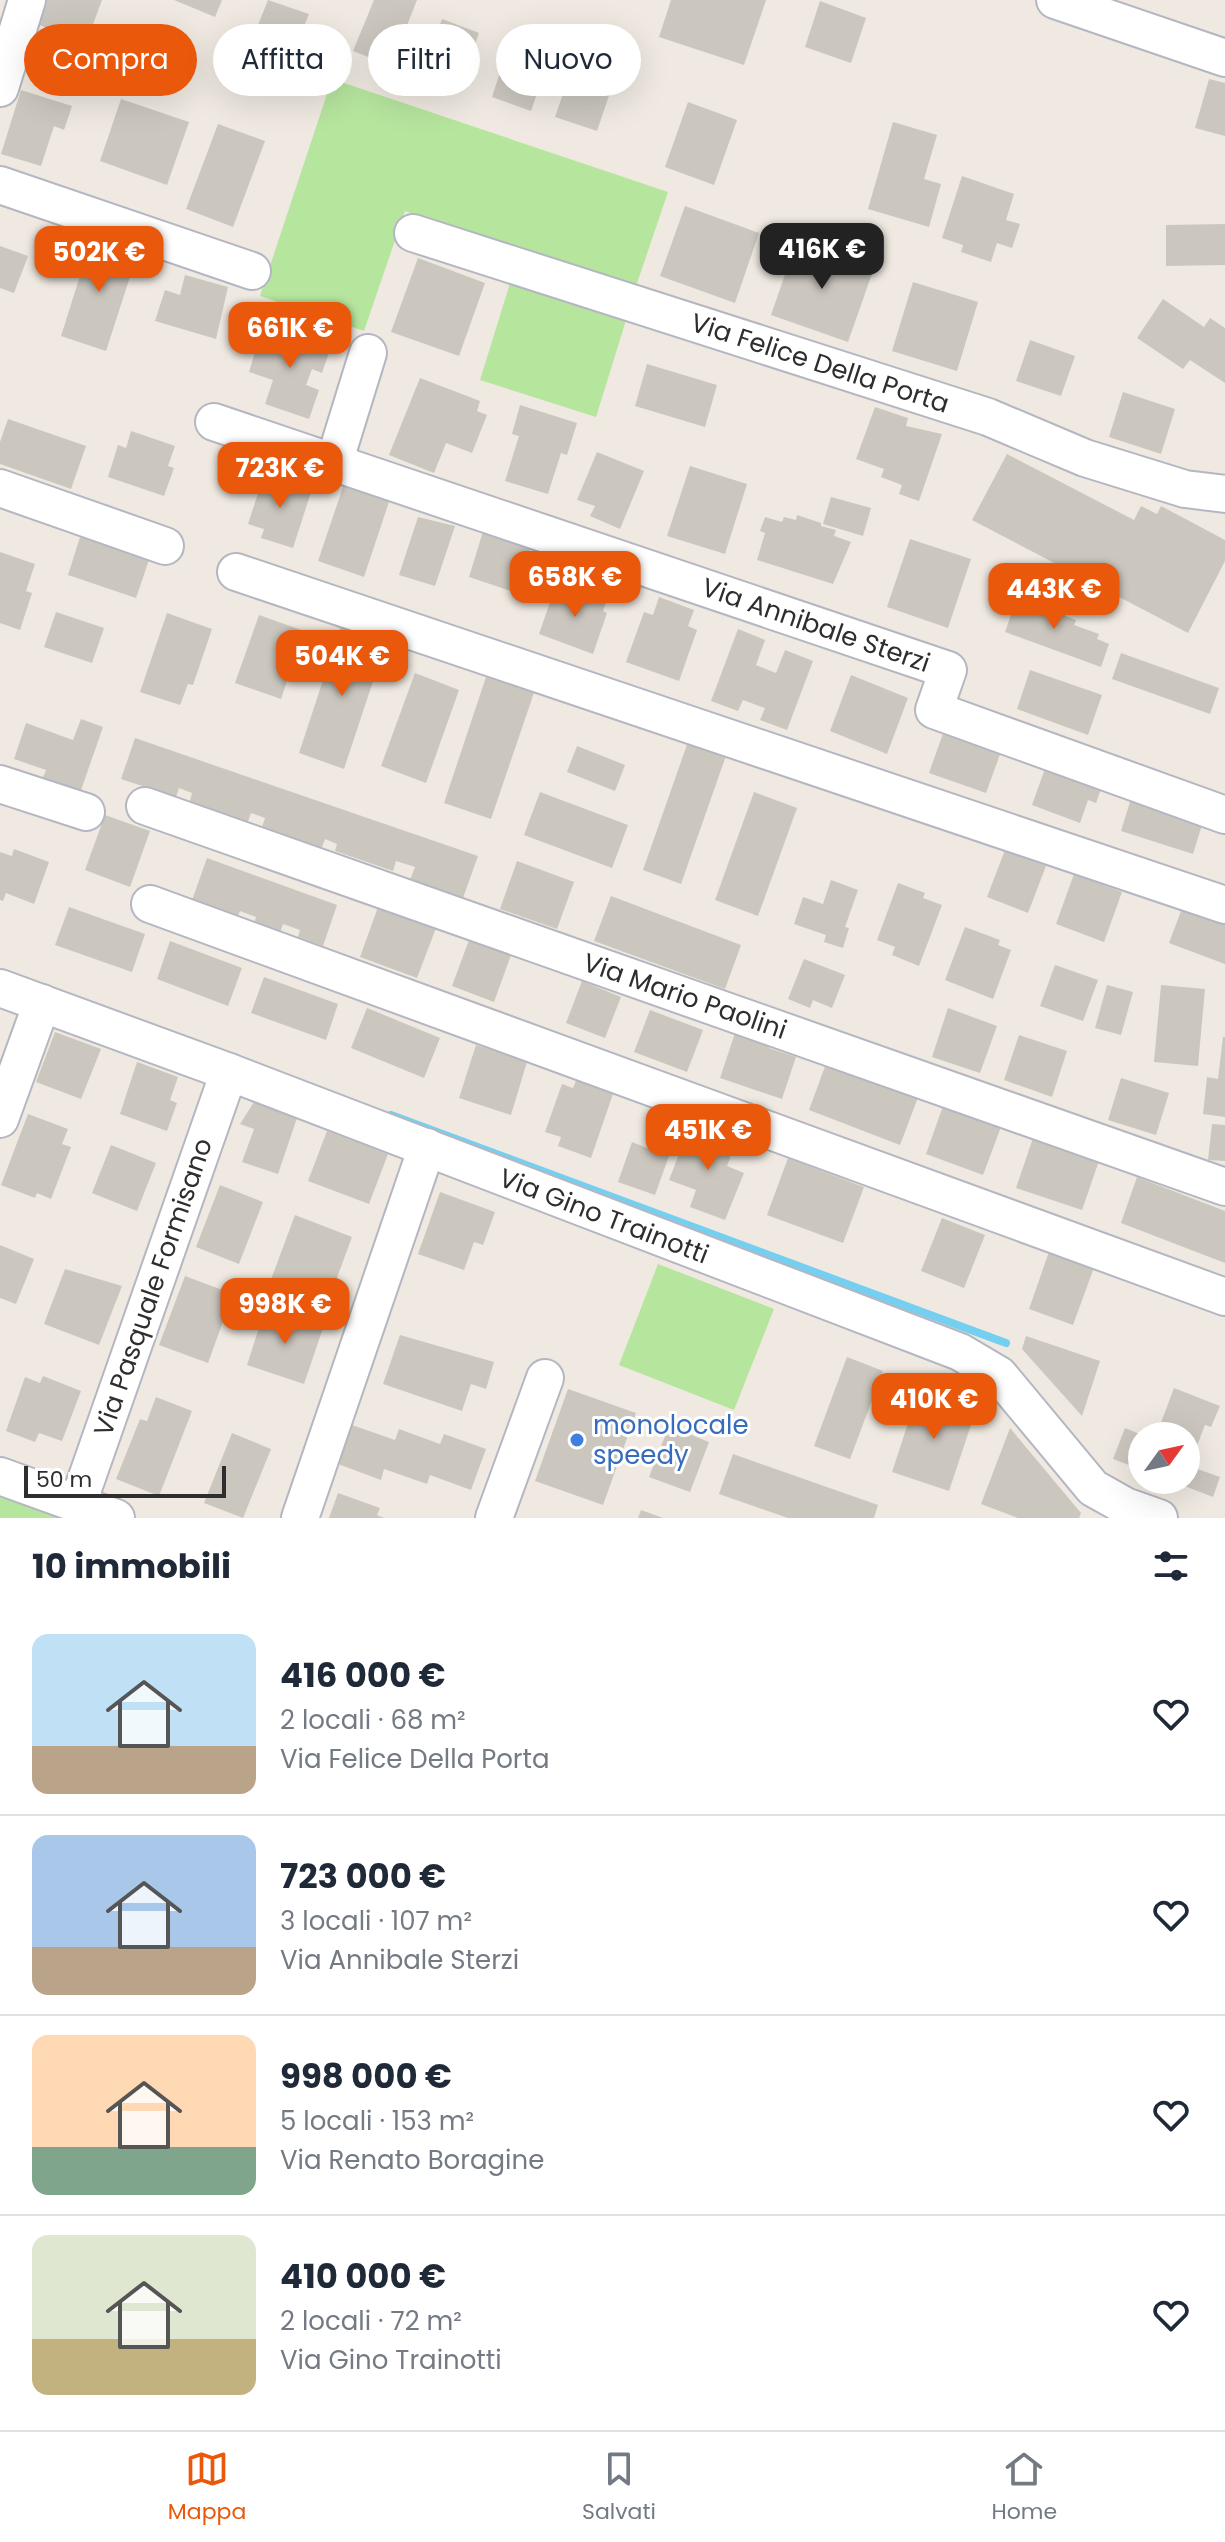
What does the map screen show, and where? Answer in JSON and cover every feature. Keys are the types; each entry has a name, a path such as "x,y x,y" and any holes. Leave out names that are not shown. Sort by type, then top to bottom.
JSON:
{"street":[{"path":"0,88 27,0"},
{"path":"1055,0 1225,58"},
{"path":"0,185 252,271"},
{"name":"Via Felice Della Porta","path":"413,233 988,417 1085,458 1185,489 1225,494"},
{"path":"334,463 368,353"},
{"name":"Via Annibale Sterzi","path":"214,422 948,670 934,710 1225,815"},
{"path":"0,488 165,546"},
{"path":"236,572 1225,905"},
{"path":"0,784 86,812"},
{"name":"Via Mario Paolini","path":"145,806 1225,1187"},
{"path":"150,904 1225,1297"},
{"name":"Via Gino Trainotti","path":"0,988 427,1147 960,1352 999,1375 1093,1488 1125,1506 1159,1518"},
{"path":"0,1119 42,1003"},
{"name":"Via Pasquale Formisano","path":"78,1503 229,1072"},
{"path":"300,1518 427,1147"},
{"path":"494,1518 545,1378"},
{"path":"0,1476 116,1518"}],"green space":[{"path":"352,86 368,91 368,96 383,96 668,192 635,289 405,211 364,331 260,296 326,96 352,96"},
{"path":"511,280 627,317 596,417 480,380"},
{"path":"658,1264 774,1309 734,1410 619,1365"},
{"path":"0,1494 61,1518 0,1518"}],"building":[{"path":"46,0 102,0 93,24 37,24"},
{"path":"174,0 222,0 215,17"},
{"path":"268,0 309,14 305,24 258,24"},
{"path":"374,0 417,0 408,24 368,24 368,57 353,51"},
{"path":"671,0 766,0 744,65 659,37"},
{"path":"820,1 866,18 851,63 805,47"},
{"path":"1209,79 1225,83 1225,136 1195,128"},
{"path":"496,85 496,96 536,96 531,111 492,97"},
{"path":"21,90 24,96 40,96 72,106 64,130 54,126 41,166 1,154"},
{"path":"562,96 609,96 597,131 555,117"},
{"path":"121,99 189,122 167,185 100,161"},
{"path":"688,102 737,120 714,185 665,167"},
{"path":"893,122 937,135 924,179 941,184 929,227 868,209"},
{"path":"218,124 265,141 233,227 186,209"},
{"path":"962,176 1014,194 1006,220 1020,224 1012,248 997,243 991,262 961,252 963,245 942,238"},
{"path":"685,206 759,233 735,303 660,276"},
{"path":"1225,224 1225,265 1166,266 1166,225"},
{"path":"92,238 138,252 106,351 61,336"},
{"path":"797,240 874,268 848,342 771,315"},
{"path":"0,246 28,256 14,293 0,288"},
{"path":"418,258 485,283 459,356 391,332"},
{"path":"185,275 228,287 216,339 155,321 165,290 180,295"},
{"path":"913,282 978,302 957,371 892,351"},
{"path":"1163,299 1204,327 1210,318 1225,328 1225,383 1190,360 1183,369 1137,338"},
{"path":"272,327 331,347 322,373 312,369 306,385 319,390 309,419 265,404 273,380 249,372 259,339 267,342"},
{"path":"1030,340 1075,356 1061,396 1016,381"},
{"path":"647,364 717,385 705,427 635,406"},
{"path":"420,378 480,401 477,411 487,415 472,453 446,443 434,473 389,455"},
{"path":"1123,392 1175,409 1161,454 1109,437"},
{"path":"520,405 577,423 567,455 561,453 548,494 505,481 519,436 512,434"},
{"path":"875,407 908,418 906,426 942,434 919,501 899,494 902,485 881,477 884,469 856,459"},
{"path":"8,419 86,446 71,489 0,464 0,442"},
{"path":"131,431 175,446 168,466 174,468 164,496 108,477 118,445 126,448"},
{"path":"597,452 644,471 620,529 590,516 595,506 577,500"},
{"path":"1007,454 1134,520 1141,506 1157,514 1161,506 1225,540 1225,561 1188,633 972,520"},
{"path":"690,466 747,484 725,554 667,536"},
{"path":"275,477 312,489 293,548 261,538 264,529 248,524 263,478 274,482"},
{"path":"344,484 390,499 364,577 318,561"},
{"path":"831,497 871,508 863,536 823,524"},
{"path":"797,515 836,530 834,536 851,542 833,584 757,560 765,533 760,531 765,517 782,522 784,517 796,520"},
{"path":"418,517 455,526 435,586 399,575"},
{"path":"485,525 533,540 517,593 469,577"},
{"path":"81,534 150,557 136,598 68,575"},
{"path":"910,539 971,559 948,628 887,607"},
{"path":"550,546 597,562 589,585 570,578 567,587 539,577"},
{"path":"0,552 35,564 26,591 32,593 20,630 0,623"},
{"path":"555,588 578,597 580,589 607,599 603,611 607,613 593,654 539,634"},
{"path":"1019,592 1045,601 1043,606 1076,620 1074,625 1099,634 1097,639 1109,644 1101,667 1005,632"},
{"path":"659,597 694,610 688,626 697,630 679,681 626,662 644,612 653,615"},
{"path":"56,612 104,628 92,663 44,647"},
{"path":"167,613 212,629 193,685 188,684 180,705 140,692"},
{"path":"259,615 304,631 281,699 235,683"},
{"path":"341,626 386,642 344,769 299,753"},
{"path":"738,629 765,640 756,665 776,673 785,650 813,661 787,730 760,720 765,708 743,700 738,711 711,701"},
{"path":"1121,653 1219,688 1210,714 1112,679"},
{"path":"490,665 538,681 491,819 444,803"},
{"path":"1030,670 1102,695 1088,735 1017,709"},
{"path":"415,673 459,690 426,783 381,766"},
{"path":"851,675 908,698 887,754 830,731"},
{"path":"81,719 103,727 80,793 42,780 46,770 14,759 26,723 73,740"},
{"path":"946,725 1003,746 986,793 929,773"},
{"path":"690,736 728,750 681,884 643,870"},
{"path":"135,738 478,856 463,898 410,880 415,867 396,861 393,871 335,851 337,844 325,839 321,850 261,830 265,818 251,813 247,824 189,804 192,793 179,788 176,797 121,779"},
{"path":"577,746 625,765 615,791 567,772"},
{"path":"1047,763 1105,778 1096,803 1088,800 1080,823 1032,805"},
{"path":"1134,789 1206,812 1193,854 1121,831"},
{"path":"540,792 628,825 612,868 524,835"},
{"path":"754,792 797,808 758,916 715,900"},
{"path":"105,815 150,831 130,887 85,870"},
{"path":"14,849 49,862 34,904 6,893 3,901 0,900 0,852 12,856"},
{"path":"1005,850 1046,866 1028,913 987,897"},
{"path":"207,858 337,905 323,946 298,937 300,930 283,924 280,933 254,924 256,917 240,911 237,919 191,903"},
{"path":"517,861 574,882 557,929 500,909"},
{"path":"1074,874 1122,892 1104,942 1056,924"},
{"path":"831,880 858,890 845,927 849,928 843,948 824,942 826,935 794,924 803,897 823,904"},
{"path":"898,883 925,893 923,898 942,905 919,966 892,955 895,947 877,940"},
{"path":"611,896 741,945 725,989 594,941"},
{"path":"1184,903 1225,919 1225,964 1169,943"},
{"path":"69,907 145,934 132,972 55,945"},
{"path":"378,907 436,928 417,978 360,957"},
{"path":"965,927 1000,940 998,945 1011,950 993,999 945,980"},
{"path":"469,940 511,955 494,1002 452,986"},
{"path":"170,941 242,968 228,1006 157,979"},
{"path":"804,959 845,975 832,1008 813,1000 810,1008 788,999"},
{"path":"1055,965 1098,980 1083,1021 1040,1006"},
{"path":"264,977 338,1004 326,1040 251,1013"},
{"path":"582,981 621,997 605,1038 566,1023"},
{"path":"1107,985 1133,992 1121,1035 1095,1028"},
{"path":"1161,985 1205,989 1198,1066 1154,1062"},
{"path":"367,1008 440,1038 424,1078 351,1048"},
{"path":"948,1008 997,1026 980,1073 932,1057"},
{"path":"650,1010 703,1030 687,1072 634,1052"},
{"path":"736,1030 771,1042 769,1048 796,1057 782,1099 720,1078"},
{"path":"55,1032 101,1049 81,1099 36,1082"},
{"path":"1019,1035 1067,1051 1052,1097 1004,1080"},
{"path":"1223,1037 1225,1117 1203,1114 1207,1077 1218,1079"},
{"path":"476,1045 527,1062 511,1115 459,1098"},
{"path":"827,1061 919,1095 900,1145 809,1110"},
{"path":"137,1062 178,1077 170,1100 177,1103 167,1131 120,1114"},
{"path":"577,1078 614,1091 591,1158 558,1146 561,1137 545,1132 562,1084 573,1088"},
{"path":"1121,1078 1169,1093 1156,1135 1108,1120"},
{"path":"254,1102 297,1118 278,1174 242,1162 254,1129 240,1124"},
{"path":"943,1106 1001,1127 983,1175 926,1154"},
{"path":"28,1114 68,1129 62,1144 71,1147 51,1199 37,1193 35,1198 1,1185"},
{"path":"691,1123 735,1145 727,1166 744,1173 725,1220 690,1207 696,1190 669,1180"},
{"path":"1212,1124 1225,1125 1225,1161 1208,1160"},
{"path":"327,1131 388,1154 369,1204 308,1181"},
{"path":"1034,1135 1100,1158 1082,1210 1016,1188"},
{"path":"656,1139 673,1145 655,1195 618,1182 632,1142 652,1150"},
{"path":"111,1145 156,1163 137,1211 92,1193"},
{"path":"788,1158 864,1187 843,1243 767,1215"},
{"path":"1137,1177 1225,1211 1225,1263 1121,1223"},
{"path":"220,1185 263,1202 239,1264 196,1247"},
{"path":"440,1192 495,1212 483,1245 474,1242 464,1270 418,1254"},
{"path":"295,1215 352,1237 326,1307 269,1285"},
{"path":"942,1218 985,1235 964,1288 921,1271"},
{"path":"0,1245 34,1259 16,1304 0,1298"},
{"path":"1051,1246 1096,1262 1073,1325 1029,1309"},
{"path":"65,1269 122,1286 99,1345 44,1324"},
{"path":"185,1276 233,1294 208,1363 159,1345"},
{"path":"265,1309 323,1328 304,1384 247,1365"},
{"path":"400,1335 494,1362 486,1389 471,1384 462,1411 383,1384"},
{"path":"1026,1336 1100,1361 1082,1416 1022,1349"},
{"path":"847,1357 883,1371 850,1459 814,1446"},
{"path":"43,1376 81,1391 62,1441 39,1433 35,1442 6,1431 25,1377 40,1383"},
{"path":"1174,1388 1220,1406 1211,1427 1205,1425 1200,1438 1200,1422 1161,1422"},
{"path":"568,1389 636,1413 603,1505 535,1481"},
{"path":"919,1390 976,1410 949,1491 892,1472"},
{"path":"156,1397 192,1411 159,1496 116,1479 140,1419 147,1421"},
{"path":"352,1425 395,1440 399,1429 440,1444 444,1434 486,1449 471,1490 430,1475 427,1484 384,1469 381,1480 338,1464"},
{"path":"669,1426 709,1442 690,1492 649,1477"},
{"path":"1010,1428 1081,1513 1079,1518 1018,1518 981,1504"},
{"path":"1125,1428 1128,1429 1128,1465 1113,1459"},
{"path":"232,1433 271,1449 243,1518 204,1503"},
{"path":"733,1454 878,1505 874,1518 788,1518 719,1494"},
{"path":"1200,1470 1220,1477 1213,1497 1200,1492"},
{"path":"338,1493 380,1508 377,1515 384,1518 329,1518"},
{"path":"641,1510 663,1518 638,1518"}],"waterway":[{"path":"391,1115 1006,1343"}],"place":[{"name":"monolocale speedy","path":"577,1440"}]}
